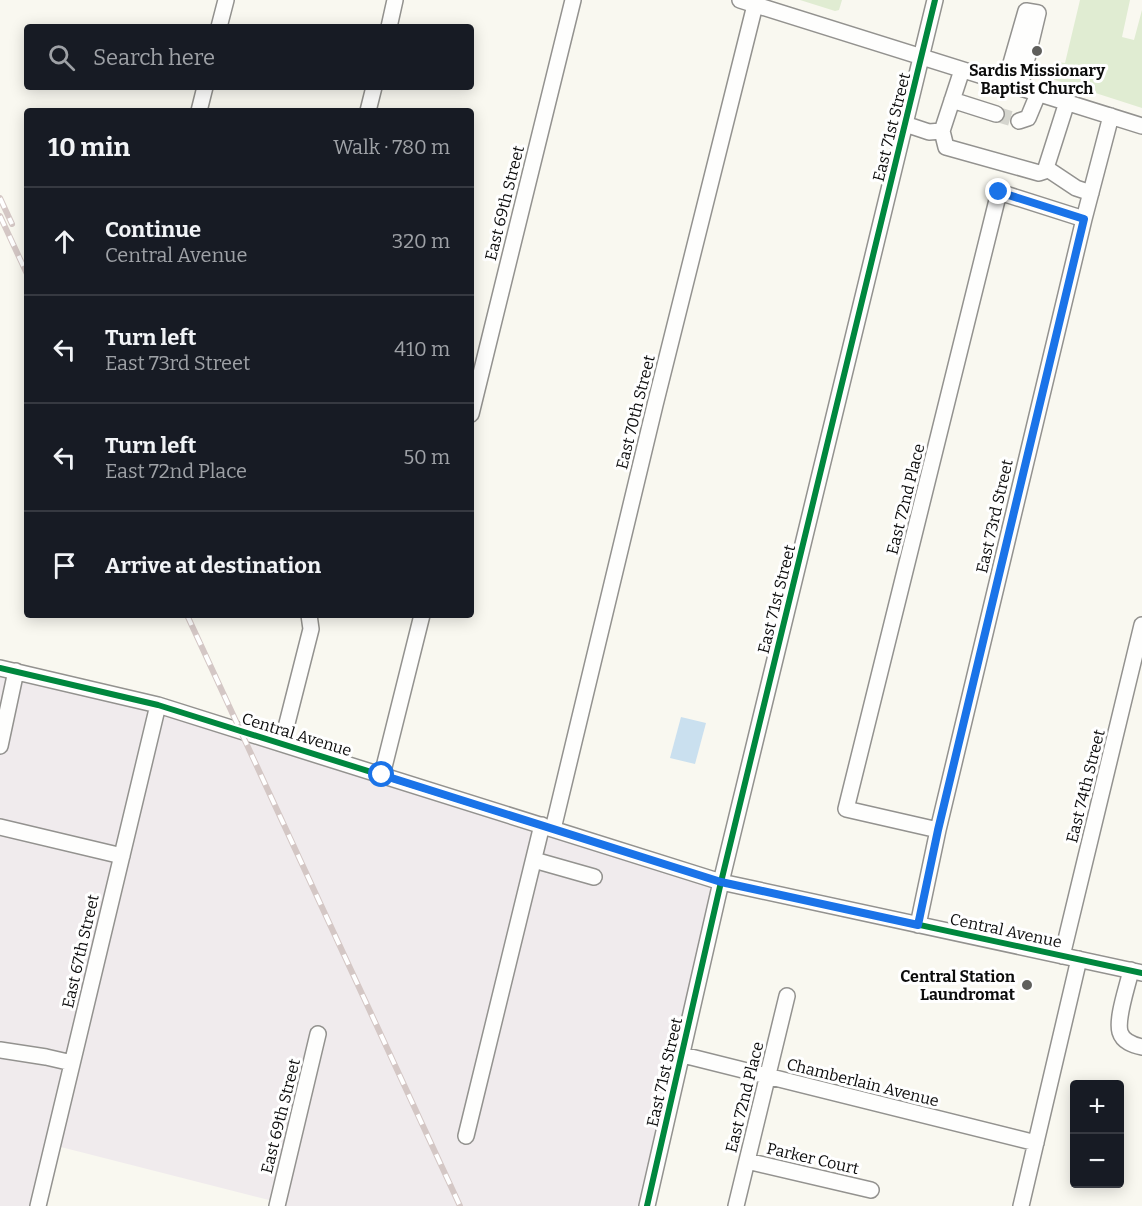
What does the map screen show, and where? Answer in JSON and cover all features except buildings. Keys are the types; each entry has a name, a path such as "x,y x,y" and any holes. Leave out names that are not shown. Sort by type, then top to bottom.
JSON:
{"street":[{"path":"220,24 226,0"},
{"path":"389,24 395,0"},
{"name":"East 69th Street","path":"474,402 573,0"},
{"path":"740,0 1142,126"},
{"name":"East 71st Street","path":"647,1206 721,882 935,0"},
{"name":"East 70th Street","path":"466,1136 534,860 548,827 755,5"},
{"path":"962,70 942,131 946,147 1039,173 1046,168 1066,102"},
{"path":"200,108 203,90"},
{"path":"369,108 373,90"},
{"path":"1019,121 1028,118 1038,94"},
{"path":"952,100 996,114"},
{"name":"East 73rd Street","path":"918,925 938,830 1090,193 1111,116"},
{"path":"905,124 929,132 942,131"},
{"path":"1046,168 1076,188 1090,193"},
{"name":"East 72nd Place","path":"938,830 846,809 999,192 1084,219"},
{"path":"282,743 311,628 309,618"},
{"path":"382,775 421,618"},
{"name":"East 74th Street","path":"1062,956 1142,625"},
{"name":"Central Avenue","path":"0,668 158,705 721,882 1137,971"},
{"path":"0,746 16,671"},
{"name":"East 67th Street","path":"38,1206 158,705"},
{"path":"0,827 122,856"},
{"path":"534,860 594,877"},
{"path":"1021,1206 1079,959"},
{"path":"1137,971 1119,1026 1127,1042 1142,1047"},
{"name":"East 72nd Place","path":"736,1206 787,996"},
{"name":"East 69th Street","path":"277,1206 318,1034"},
{"path":"0,1050 72,1063"},
{"name":"Chamberlain Avenue","path":"682,1055 1036,1143"},
{"name":"Parker Court","path":"747,1161 871,1190"}],"shaded area":[{"path":"0,668 158,705 721,882 647,1206 277,1206 277,1202 53,1145 38,1206 0,1206"}],"green space":[{"path":"800,0 842,0 839,10 835,11"},
{"path":"1080,0 1130,0 1122,37 1134,40 1142,10 1142,108 1052,79 1057,62 1065,63"}],"water":[{"path":"681,717 706,723 695,764 670,758"}],"tunnel":[{"path":"996,114 1019,121"}],"railway":[{"path":"0,198 12,224"},
{"path":"0,216 24,268"},
{"path":"188,618 460,1206"}],"cycle path":[{"path":"647,1206 721,882 935,0"},
{"path":"0,668 158,705 721,882 1142,973"}],"place":[{"name":"Sardis Missionary Baptist Church","path":"1037,51"},
{"name":"Central Station Laundromat","path":"1027,985"}],"route":[{"path":"382,775 721,882 918,925 938,830 1084,219 999,192"}]}
